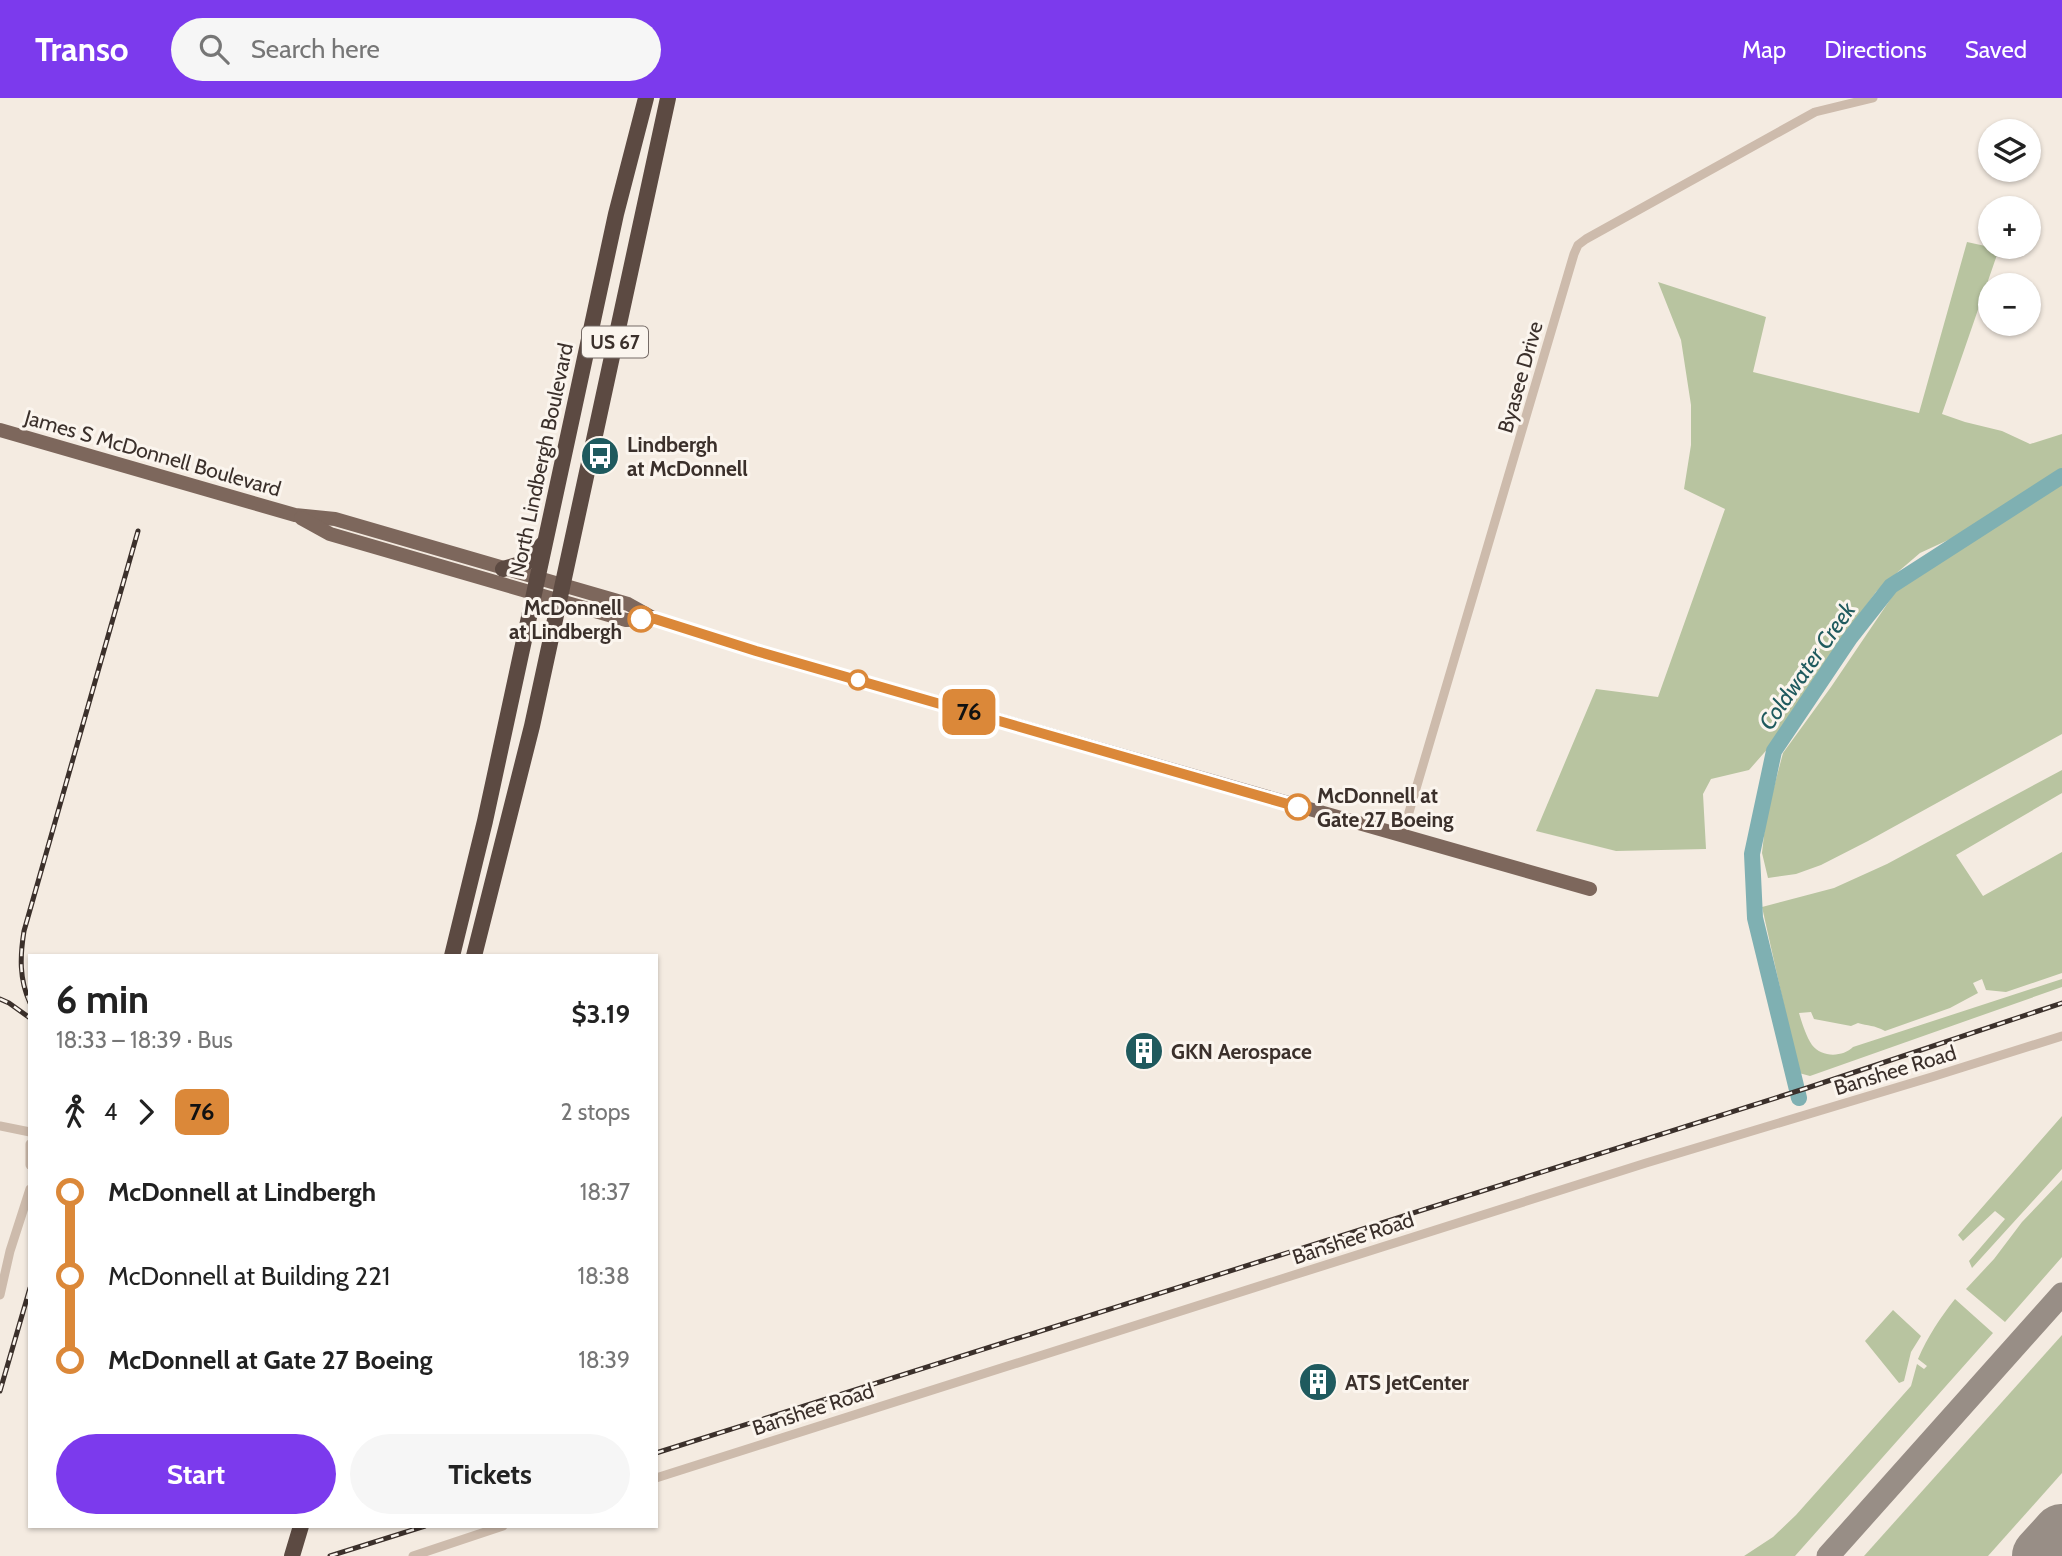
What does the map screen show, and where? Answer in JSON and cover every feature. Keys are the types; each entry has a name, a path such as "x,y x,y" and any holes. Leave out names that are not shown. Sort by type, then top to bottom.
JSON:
{"highway":[{"name":"North Lindbergh Boulevard","path":"452,954 485,821 609,248 646,98"},
{"name":"US 67","path":"475,954 524,762 668,98"},
{"path":"503,569 527,562 546,539"},
{"path":"292,1556 300,1528"}],"main road":[{"name":"James S McDonnell Boulevard","path":"0,430 295,515 335,519 503,569 535,586"},
{"name":"James S McDonnell Boulevard","path":"295,515 330,534 561,593 628,604 655,619 756,651 1590,889"}],"street":[{"name":"Byasee Drive","path":"1402,836 1578,245 1815,112 1873,98"},
{"name":"Banshee Road","path":"658,1477 1646,1163 2062,1036"},
{"path":"0,1126 28,1132"},
{"path":"0,1295 10,1251 28,1195"},
{"path":"413,1556 497,1528"}],"green space":[{"path":"1967,242 1978,244 1978,259 1996,259 1991,273 1978,273 1978,310 1942,414 2002,431 2030,444 2062,434 2062,471 1972,529 1920,553 1876,592 1771,745 1749,770 1711,779 1703,794 1706,849 1616,851 1536,831 1596,689 1658,697 1725,509 1684,489 1691,445 1691,405 1681,340 1658,282 1766,317 1753,372 1919,413"},
{"path":"2062,484 2062,734 1821,865 1796,874 1768,878 1762,853 1766,817 1783,753 1898,588"},
{"path":"2062,770 2062,793 1956,855 1983,896 2062,852 2062,973 2006,992 1986,990 1982,979 1973,983 1978,993 1950,1008 1885,1031 1858,1023 1851,1026 1814,1019 1811,1012 1799,1013 1812,1045 1821,1052 1832,1055 2062,979 2062,987 1810,1076 1799,1073 1762,907 1834,888 1887,864"},
{"path":"2062,1116 2062,1169 1972,1268 1969,1261 2005,1219 1995,1211 1963,1241 1958,1235"},
{"path":"2062,1180 2062,1257 2005,1322 1966,1289 1994,1259 2022,1222"},
{"path":"1955,1299 1993,1333 1795,1556 1744,1556 1773,1537 1796,1515 1911,1386 1917,1364 1924,1369 1927,1366 1918,1359 1926,1343"},
{"path":"1893,1310 1921,1336 1911,1352 1904,1381 1899,1383 1865,1341"},
{"path":"2062,1335 2062,1473 1988,1556 1864,1556"}],"waterway":[{"name":"Coldwater Creek","path":"1799,1098 1755,918 1752,854 1774,751 1850,638 1891,586 2062,476"}],"taxiway":[{"path":"1828,1556 2062,1294"}],"runway":[{"path":"2042,1556 2062,1534"}],"railway":[{"path":"28,997 21,967 24,931 138,531"},
{"path":"0,999 28,1017"},
{"path":"658,1452 1807,1088 2062,1003"},
{"path":"0,1391 28,1295"},
{"path":"330,1556 419,1528"}],"bus line":[{"name":"76","path":"641,619 655,619 756,651 1298,807"}],"place":[{"name":"Lindbergh at McDonnell","path":"600,456"},
{"name":"McDonnell at Lindbergh","path":"641,619"},
{"name":"McDonnell at Gate 27 Boeing","path":"1298,807"},
{"name":"GKN Aerospace","path":"1144,1051"},
{"name":"ATS JetCenter","path":"1318,1382"}]}
